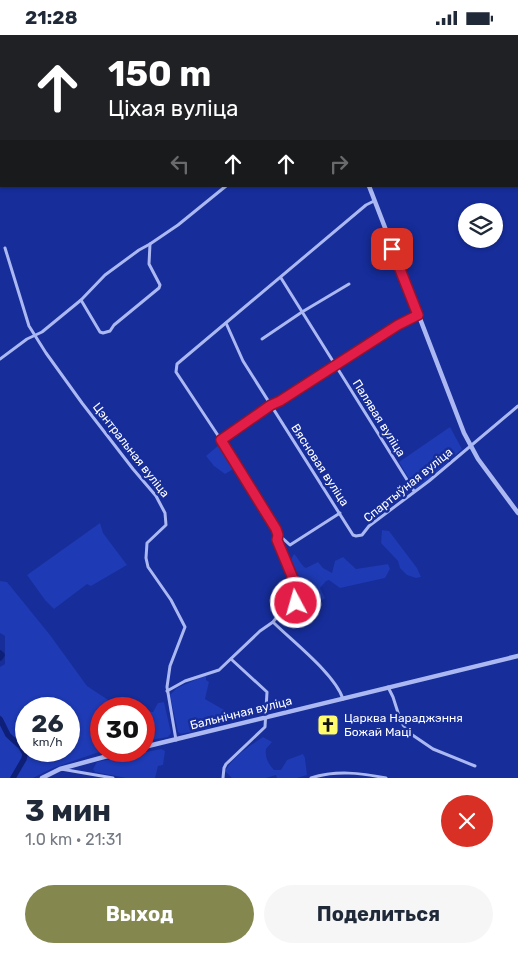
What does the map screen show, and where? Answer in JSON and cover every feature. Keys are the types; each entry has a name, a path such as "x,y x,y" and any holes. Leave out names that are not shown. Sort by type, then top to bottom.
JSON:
{"street":[{"path":"0,359 27,339 42,332 80,300 105,275 178,225 225,187"},
{"path":"369,187 471,446 518,513"},
{"path":"176,740 167,689 219,670 246,643 273,622 280,613 296,603 299,598 290,569 277,540 276,529 176,372 177,365 366,205 374,201"},
{"path":"80,300 100,332 110,331 131,310 157,292 160,285 149,264 150,244"},
{"name":"Цэнтральная вуліца","path":"5,248 27,321 46,353 133,469 156,496 164,510 167,519 166,525 147,543 146,558 148,567 171,600 185,627 170,666 167,689"},
{"name":"Палявая вуліца","path":"280,278 414,491"},
{"path":"262,339 302,311 349,284"},
{"path":"221,440 271,405 336,366 398,325 418,315"},
{"name":"Вясновая вуліца","path":"226,323 243,361 356,536"},
{"name":"Спартыўная вуліца","path":"356,536 362,535 369,526 429,481 518,406"},
{"path":"278,535 290,545 340,513"},
{"path":"273,622 323,670 339,689 343,699"},
{"name":"Бальнічная вуліца","path":"155,745 518,656"},
{"path":"223,778 226,764 265,727 267,692 231,659"},
{"path":"388,687 400,722 408,732 434,749 475,766"},
{"path":"42,778 60,769 90,761"},
{"path":"60,769 112,778"},
{"path":"311,778 334,773 358,773 386,778"}],"shaded area":[{"path":"450,427 462,449 428,480 415,489 399,462"},
{"path":"220,444 235,468 225,474 214,466 206,456"},
{"path":"100,523 103,533 127,565 91,586 87,584 54,609 27,575"},
{"path":"382,530 389,531 417,568 421,577 416,578 407,575 400,568 398,561 381,543"},
{"path":"294,554 306,568 318,562 323,568 332,573 335,561 343,557 356,569 388,564 390,569 385,578 340,588 329,580 326,581 320,588 325,598 302,616 296,609 300,595 289,563"},
{"path":"0,581 7,582 50,635 87,686 104,697 90,697 90,755 80,759 80,697 15,697 15,739 9,734 0,715 0,667 5,664 5,636 0,633"},
{"path":"206,675 206,680 209,682 205,699 238,718 210,724 210,728 181,734 178,732 170,695 177,688"},
{"path":"164,702 171,733 168,737 155,739 155,708 158,703"},
{"path":"0,721 8,737 15,743 15,762 20,762 12,778 0,778"},
{"path":"263,737 272,742 266,749 266,755 274,770 281,770 287,760 303,754 307,775 297,778 277,778 276,775 266,778 232,778 225,771 242,752"},
{"path":"161,749 165,751 163,765 158,766 155,778 126,778 95,772 93,769 97,762 155,762 155,750"},
{"path":"24,762 70,762 33,778 15,778"}],"waterway":[{"path":"0,653 2,655 0,658"},
{"path":"0,719 8,735 21,747 25,754 13,778"}],"place":[{"name":"Царква Нараджэння Божай Маці","path":"328,725"}],"route":[{"path":"296,603 299,593 279,546 276,529 221,440 271,405 336,366 398,325 418,315 392,249"}]}
